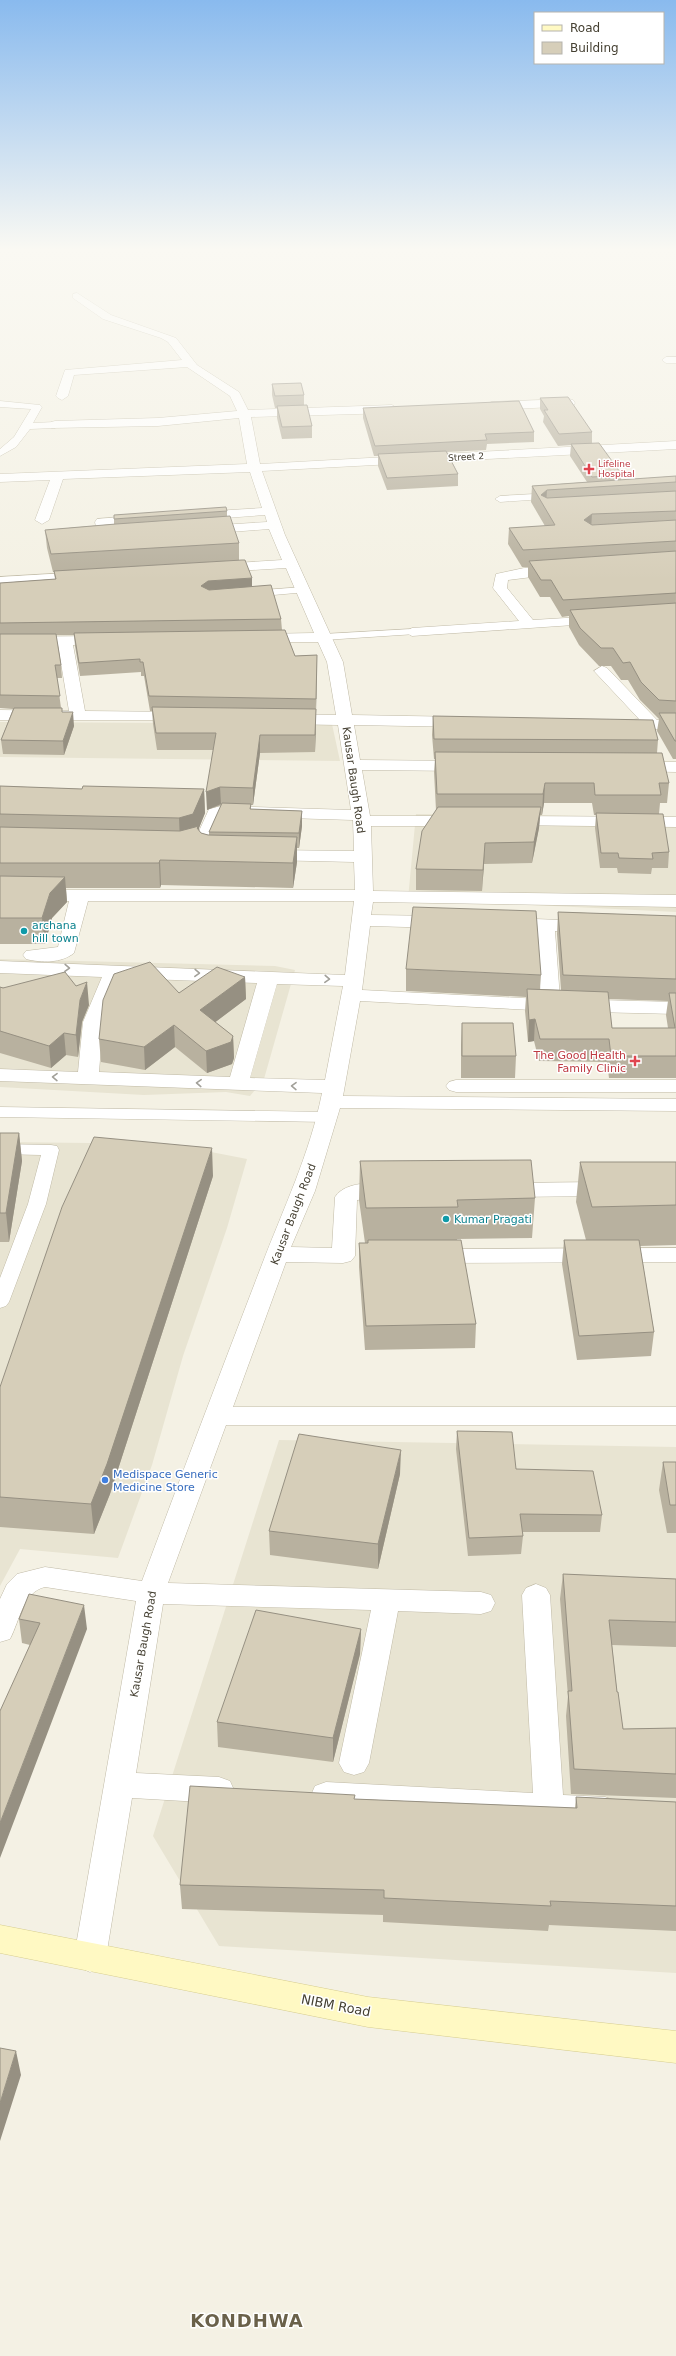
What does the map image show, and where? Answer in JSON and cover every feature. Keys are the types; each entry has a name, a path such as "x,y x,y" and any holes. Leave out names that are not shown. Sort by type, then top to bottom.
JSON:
{"main road":[{"name":"NIBM Road","path":"0,1939 368,2012 676,2047"}],"street":[{"name":"Kausar Baugh Road","path":"90,1957 151,1593 277,1254 304,1191 331,1102 353,988 364,896 361,818 335,662 278,535 276,525 255,468 244,414 235,394 199,372 187,360"},
{"path":"62,396 69,372 189,363"},
{"path":"482,406 569,403"},
{"path":"55,425 158,422 244,414 403,409"},
{"name":"Street 2","path":"0,478 255,468 676,445"},
{"path":"42,520 58,476"},
{"path":"185,517 271,511"},
{"path":"136,534 105,536 102,522 155,519"},
{"path":"189,531 276,525"},
{"path":"205,569 291,564"},
{"path":"530,625 500,588 501,577 524,572 570,569"},
{"path":"0,581 94,575"},
{"path":"412,632 609,620"},
{"path":"246,638 324,638"},
{"path":"0,641 120,640"},
{"path":"65,641 78,716"},
{"path":"602,670 653,725"},
{"path":"0,716 196,718"},
{"path":"266,718 481,722"},
{"path":"606,724 676,725"},
{"path":"352,765 484,766"},
{"path":"620,767 676,767"},
{"path":"165,848 181,849 202,843 215,813 221,811 361,818 472,821"},
{"path":"496,821 676,822"},
{"path":"255,854 362,857"},
{"path":"0,895 364,896 676,901"},
{"path":"0,954 61,954 67,949 80,896"},
{"path":"361,920 458,923"},
{"path":"489,924 607,928"},
{"path":"545,925 551,1005"},
{"path":"0,967 269,976 353,988 551,1005 676,1008"},
{"path":"88,1077 93,1022 115,970"},
{"path":"238,1085 269,976"},
{"path":"0,1075 88,1077 238,1085 331,1102 574,1095 676,1086"},
{"path":"456,1086 676,1105"},
{"path":"479,1190 629,1189"},
{"path":"343,1256 346,1197 353,1192 408,1191"},
{"path":"277,1254 367,1256"},
{"path":"415,1256 676,1255"},
{"path":"217,1416 674,1414"},
{"path":"0,1631 17,1592 27,1581 45,1577 151,1593 481,1604"},
{"path":"536,1595 549,1807"},
{"path":"354,1763 386,1602"},
{"path":"119,1785 243,1791"},
{"path":"299,1794 628,1811"}],"lane":[{"path":"666,360 676,360"},
{"path":"0,404 37,406 27,426 12,447 0,453"},
{"path":"27,426 55,425"},
{"path":"500,499 561,495"},
{"path":"240,595 303,590"},
{"path":"324,638 412,632"},
{"path":"0,1112 331,1102"},
{"path":"0,1150 50,1150 37,1204 7,1266 0,1302"}],"shaded area":[{"path":"0,722 332,724 340,761 0,757"},
{"path":"416,814 676,817 676,912 408,899"},
{"path":"0,959 275,966 295,970 264,1079 250,1096 226,1092 144,1095 0,1087"},
{"path":"0,1142 89,1143 206,1151 247,1159 227,1228 183,1356 152,1465 118,1558 20,1549 0,1586"},
{"path":"279,1440 676,1447 676,1973 219,1946 153,1836"}],"building":[{"path":"301,383 304,395 275,396 272,384"},
{"path":"568,397 592,432 559,434 544,410 548,410 540,398"},
{"path":"519,401 534,432 485,434 487,440 375,446 363,408"},
{"path":"307,405 312,426 282,427 277,406"},
{"path":"599,443 622,475 592,477 571,444"},
{"path":"446,451 458,474 387,478 378,454"},
{"path":"676,476 676,482 547,490 541,495 547,498 676,491 676,511 592,514 584,520 592,525 676,520 676,541 523,550 509,528 555,525 532,486"},
{"path":"226,507 227,511 114,519 114,515"},
{"path":"230,516 239,543 51,554 45,530 116,524"},
{"path":"676,551 676,593 563,600 551,580 541,580 529,561"},
{"path":"245,560 252,578 208,581 201,586 209,590 271,585 281,619 0,623 0,583 56,579 54,571"},
{"path":"676,603 676,701 659,700 641,682 630,662 623,663 613,648 601,648 580,628 570,610"},
{"path":"285,630 295,656 317,655 316,699 149,696 143,662 140,662 140,659 79,663 74,633"},
{"path":"0,634 56,634 61,665 55,665 60,696 0,695"},
{"path":"152,707 316,709 315,735 260,735 253,788 220,787 206,792 216,733 156,733"},
{"path":"14,708 62,708 62,712 73,712 63,741 1,740"},
{"path":"659,713 676,713 676,741 675,741"},
{"path":"433,716 653,720 658,740 434,739"},
{"path":"435,752 662,753 669,783 659,783 661,795 595,795 594,783 545,783 543,794 437,794"},
{"path":"0,786 82,789 83,786 204,789 193,814 179,818 0,814"},
{"path":"222,803 251,804 250,809 302,811 299,833 209,832"},
{"path":"438,807 541,807 534,842 485,843 483,870 416,869 422,831"},
{"path":"596,813 663,814 669,852 652,853 653,859 619,858 618,853 601,853"},
{"path":"199,826 197,828 201,833 208,835 297,837 293,863 160,860 159,863 0,863 0,827 180,831"},
{"path":"0,876 65,877 50,893 42,918 0,918"},
{"path":"413,907 536,911 541,975 406,969"},
{"path":"558,912 676,916 676,979 563,975"},
{"path":"150,962 179,993 217,967 245,977 200,1010 233,1036 231,1042 206,1051 174,1025 144,1047 99,1039 103,1000 114,974"},
{"path":"65,972 76,986 87,982 80,1000 76,1035 64,1033 49,1046 0,1031 0,987 3,988"},
{"path":"527,989 608,992 612,1028 675,1028 669,993 676,993 676,1056 611,1056 609,1039 540,1039 535,1019 529,1020"},
{"path":"462,1023 513,1023 516,1056 462,1056"},
{"path":"0,1133 19,1133 6,1213 0,1213"},
{"path":"94,1137 212,1148 107,1464 91,1504 0,1497 0,1387 62,1207"},
{"path":"531,1160 535,1198 457,1200 458,1207 366,1208 360,1161"},
{"path":"580,1162 676,1162 676,1205 592,1207"},
{"path":"368,1240 461,1240 476,1324 366,1326 359,1243 368,1243"},
{"path":"564,1240 639,1240 654,1332 579,1336"},
{"path":"457,1431 512,1432 516,1469 593,1471 602,1515 520,1514 523,1536 469,1538"},
{"path":"299,1434 401,1450 378,1544 269,1531"},
{"path":"663,1462 676,1462 676,1505 670,1505"},
{"path":"563,1574 676,1579 676,1622 609,1620 617,1692 623,1729 676,1728 676,1774 574,1769 568,1691 572,1691"},
{"path":"29,1594 84,1605 0,1823 0,1711 40,1623 19,1619"},
{"path":"256,1610 361,1629 333,1738 217,1722"},
{"path":"190,1786 355,1795 354,1799 577,1808 576,1797 676,1802 676,1906 550,1901 551,1906 384,1898 384,1890 180,1885"},
{"path":"0,2048 16,2051 0,2103"}],"place":[{"name":"Lifeline Hospital","path":"589,469"},
{"name":"archana hill town","path":"24,931"},
{"name":"The Good Health Family Clinic","path":"635,1061"},
{"name":"Kumar Pragati","path":"446,1219"},
{"name":"Medispace Generic Medicine Store","path":"105,1480"}],"district":[{"name":"KONDHWA","path":"247,2321"}]}
